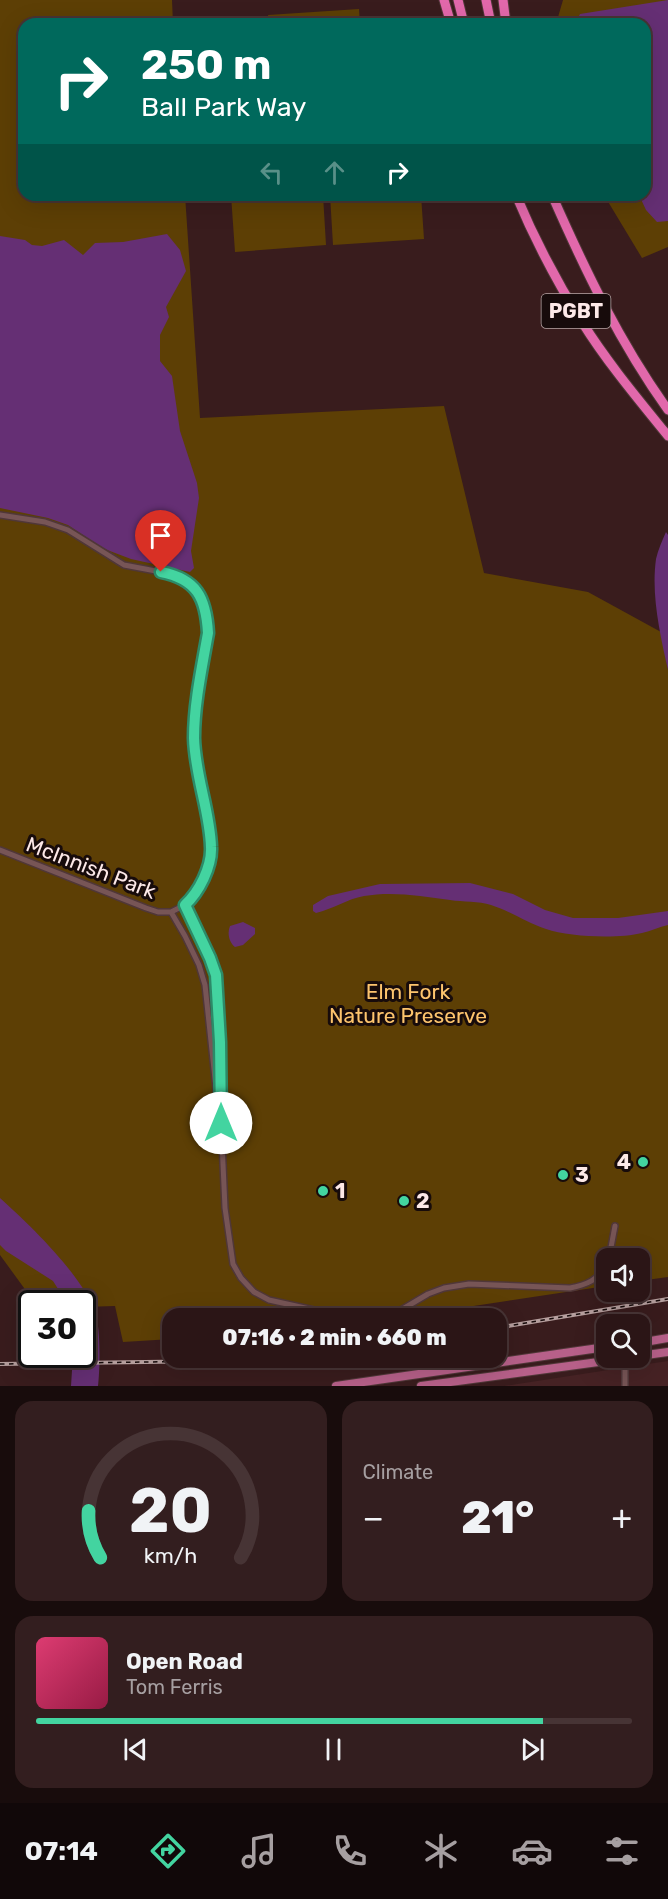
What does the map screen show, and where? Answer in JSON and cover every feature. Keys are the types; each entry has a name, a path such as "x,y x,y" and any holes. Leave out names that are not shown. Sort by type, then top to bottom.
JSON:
{"highway":[{"path":"444,0 449,18"},
{"path":"459,0 463,18"},
{"path":"486,0 490,18"},
{"path":"503,0 505,18"},
{"name":"PGBT","path":"519,201 582,322 617,372 668,436"},
{"name":"PGBT","path":"555,201 590,280 611,319 655,393 668,410"}],"main road":[{"path":"650,1341 668,1338"},
{"path":"336,1386 596,1348"},
{"path":"650,1354 668,1352"},
{"path":"421,1386 596,1362"}],"street":[{"path":"0,515 45,522 68,530 124,565 172,574 184,579 196,589 204,603 208,633 194,738 211,849 202,882 192,898 185,905 171,912 199,965 205,986 222,1142"},
{"name":"McInnish Park","path":"0,850 143,908 158,912 171,912"},
{"path":"185,905 216,975 225,1208 233,1264 241,1278 254,1292 269,1300 350,1318 374,1317 401,1310 428,1294 455,1286 469,1284 570,1288 596,1278"},
{"path":"611,1248 615,1226"},
{"path":"625,1386 626,1368"}],"shaded area":[{"path":"668,0 668,221 657,222 646,210 642,201 651,201 651,18 578,18 580,14"},
{"path":"167,234 180,250 186,271 166,307 169,317 160,335 160,361 172,376 180,431 197,483 199,498 191,551 194,568 190,572 131,559 102,548 68,525 48,518 0,508 0,236 25,240 32,245 42,246 64,240 83,255 95,243 123,242"},
{"path":"666,532 668,535 668,670 655,600 656,559"},
{"path":"470,883 513,894 545,910 573,918 618,918 668,911 668,925 632,935 580,935 546,929 486,904 396,894 364,896 316,913 313,911 313,905 328,896 380,884"},
{"path":"243,922 255,928 255,934 243,945 235,947 230,940 229,929 230,926"},
{"path":"0,1198 54,1251 84,1290 59,1290 53,1281 0,1245"},
{"path":"96,1317 100,1359 98,1386 71,1386 72,1368 96,1368"},
{"path":"668,1361 668,1386 504,1386 621,1368 650,1368 650,1364"}],"green space":[{"name":"Elm Fork Nature Preserve","path":"0,0 172,0 173,18 18,18 18,201 185,201 200,418 444,406 484,573 588,592 661,632 668,670 668,1277 650,1279 650,1248 596,1248 596,1288 460,1308 162,1308 162,1340 123,1342 115,1306 96,1307 96,1290 26,1290 0,1255"},
{"path":"563,0 668,0 668,247 642,258 608,201 651,201 651,18 558,18"},
{"path":"359,9 360,18 268,18 268,15"},
{"path":"231,201 323,201 326,245 235,252"},
{"path":"330,201 421,201 424,239 333,245"}],"railway":[{"path":"507,1326 668,1299"},
{"path":"0,1364 162,1362"}],"place":[{"name":"4","path":"643,1162"},
{"name":"3","path":"563,1175"},
{"name":"1","path":"323,1191"},
{"name":"2","path":"404,1201"}],"route":[{"path":"161,572 184,579 196,589 204,603 207,618 208,633 194,738 211,849 202,882 185,905 216,975 221,1123"}]}
